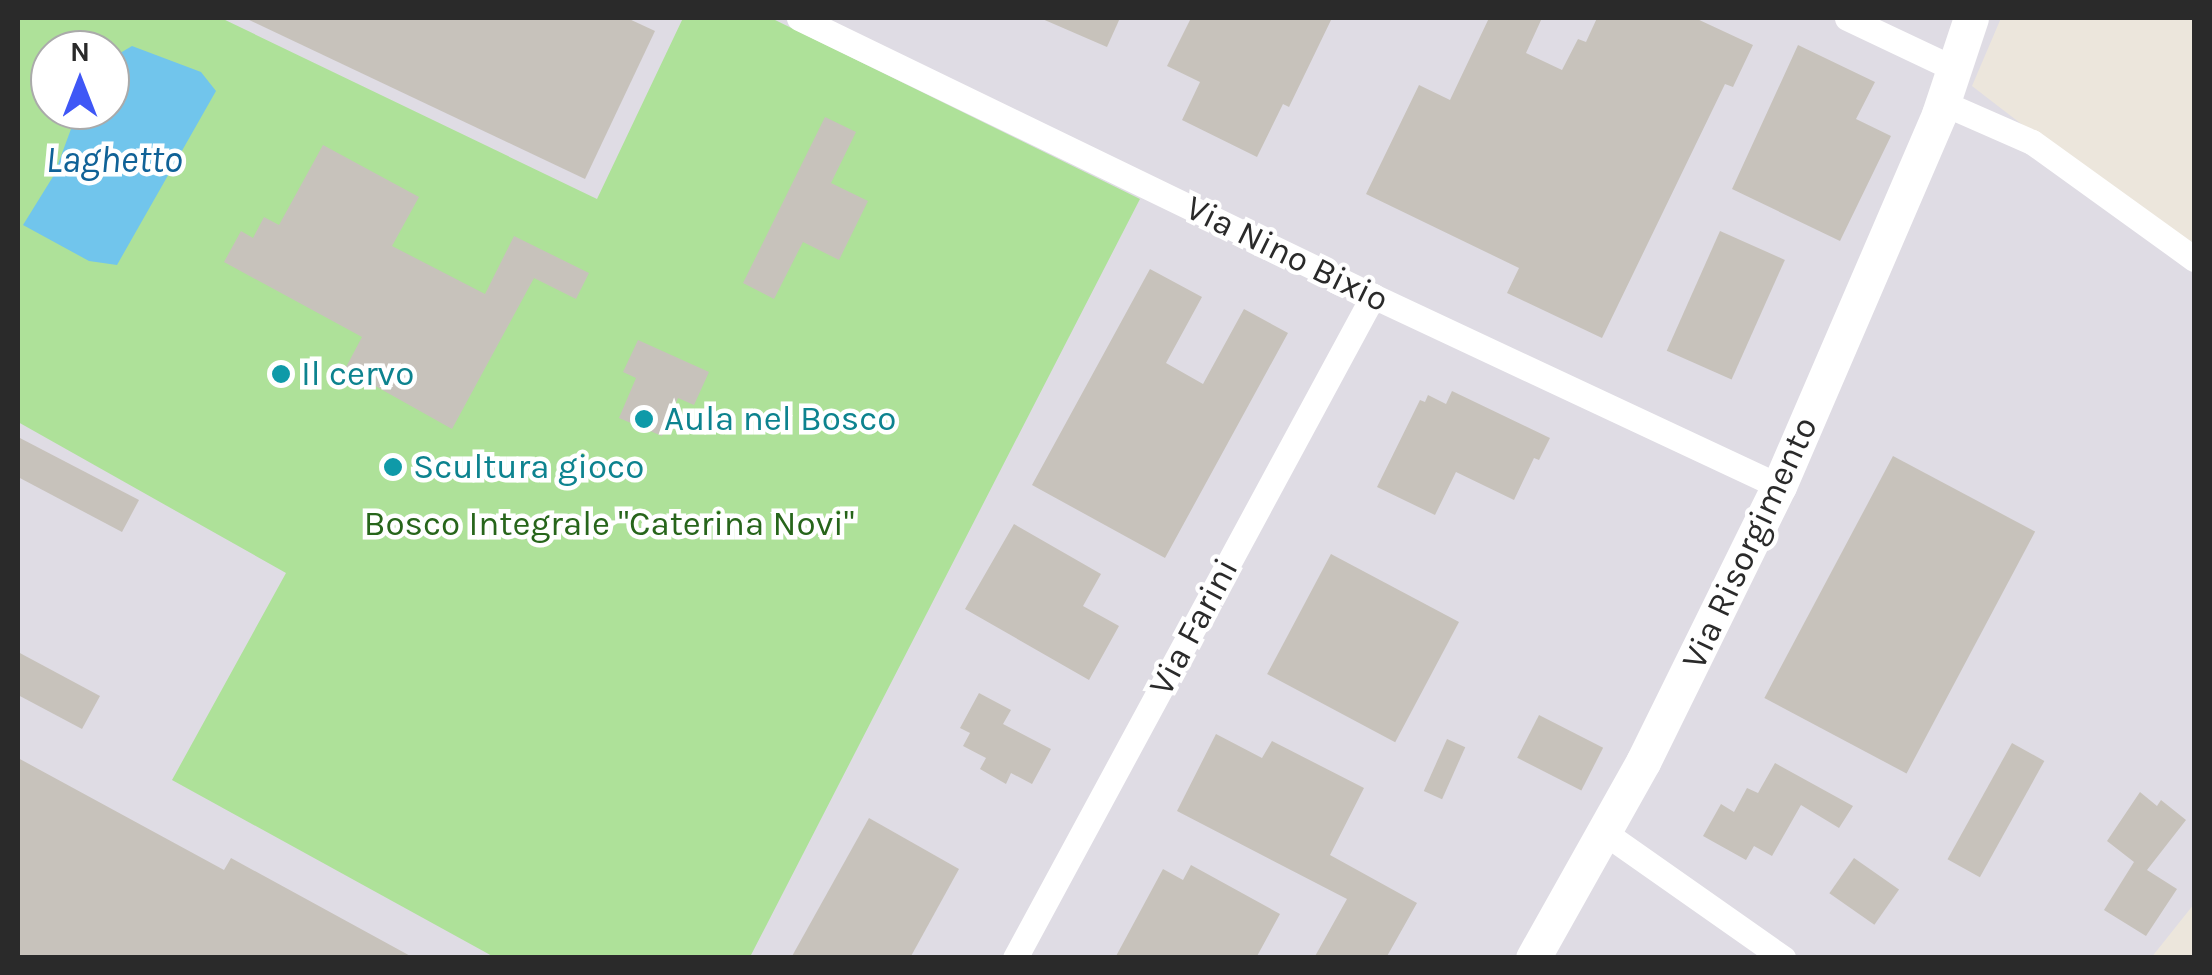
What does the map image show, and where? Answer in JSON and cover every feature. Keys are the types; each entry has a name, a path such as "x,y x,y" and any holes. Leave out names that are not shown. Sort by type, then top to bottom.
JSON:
{"street":[{"name":"Via Nino Bixio","path":"799,18 1373,296 1779,486"},
{"path":"1847,18 1956,70"},
{"name":"Via Risorgimento","path":"1533,958 1605,832 1779,486 1941,109 1971,18"},
{"path":"1941,109 2032,142 2194,258"},
{"name":"Via Farini","path":"1015,958 1373,296"},
{"path":"1605,832 1783,958"}],"shaded area":[{"path":"18,18 2001,18 1972,86 2194,257 2194,904 2151,958 18,957"}],"green space":[{"name":"Bosco Integrale \"Caterina Novi\"","path":"18,18 221,18 597,199 683,18 771,18 1140,199 750,957 494,957 172,780 286,573 18,422"}],"water":[{"name":"Laghetto","path":"130,47 201,72 216,91 117,265 89,261 23,225 54,175 71,130 130,130"}],"building":[{"path":"245,18 627,18 655,31 585,179"},
{"path":"1040,18 1120,18 1107,47"},
{"path":"1191,18 1332,18 1289,107 1283,104 1257,157 1182,120 1200,82 1167,66"},
{"path":"1489,18 1542,18 1526,53 1562,70 1578,39 1586,42 1597,18 1695,18 1753,45 1733,87 1725,84 1602,338 1507,293 1519,268 1366,194 1419,85 1450,100"},
{"path":"1798,45 1875,82 1856,119 1891,136 1840,241 1732,189"},
{"path":"825,117 856,132 831,183 868,201 839,260 803,242 774,299 743,283"},
{"path":"323,145 419,197 392,246 485,294 514,236 589,273 576,299 534,278 452,429 345,369 362,337 224,262 241,231 253,238 264,217 279,225"},
{"path":"1720,231 1785,260 1732,380 1667,351"},
{"path":"1150,269 1202,297 1166,363 1203,384 1244,309 1288,333 1165,558 1032,485"},
{"path":"638,340 709,372 694,405 678,398 662,436 619,418 636,378 623,372"},
{"path":"1452,391 1550,438 1539,460 1534,458 1514,500 1456,472 1435,515 1377,487 1420,400 1425,402 1428,395 1446,404"},
{"path":"18,437 139,500 122,532 18,477"},
{"path":"1893,456 2035,532 1907,774 1764,698"},
{"path":"1014,524 1101,574 1083,606 1119,626 1089,680 965,609"},
{"path":"1331,554 1459,622 1395,742 1267,674"},
{"path":"18,652 100,696 82,729 18,695"},
{"path":"979,693 1011,710 1003,724 1051,749 1032,784 1011,773 1006,784 980,769 986,758 963,746 970,733 960,728"},
{"path":"1539,715 1603,748 1581,790 1517,758"},
{"path":"1216,734 1262,758 1272,741 1364,788 1330,855 1417,903 1386,958 1314,958 1347,899 1177,811"},
{"path":"1447,739 1465,747 1442,799 1424,791"},
{"path":"2012,743 2044,761 1980,877 1948,859"},
{"path":"18,758 224,870 231,858 414,958 18,958"},
{"path":"1775,763 1853,806 1839,828 1801,805 1772,856 1754,846 1746,860 1703,836 1721,804 1734,812 1747,788 1758,793"},
{"path":"2140,792 2157,806 2161,800 2186,820 2147,870 2177,889 2146,936 2104,910 2134,862 2107,841"},
{"path":"869,818 959,869 910,958 791,958"},
{"path":"1854,858 1899,890 1874,925 1829,893"},
{"path":"1191,865 1280,914 1256,958 1115,958 1163,869 1183,880"}],"place":[{"name":"Il cervo","path":"281,374"},
{"name":"Aula nel Bosco","path":"644,419"},
{"name":"Scultura gioco","path":"393,467"}]}
